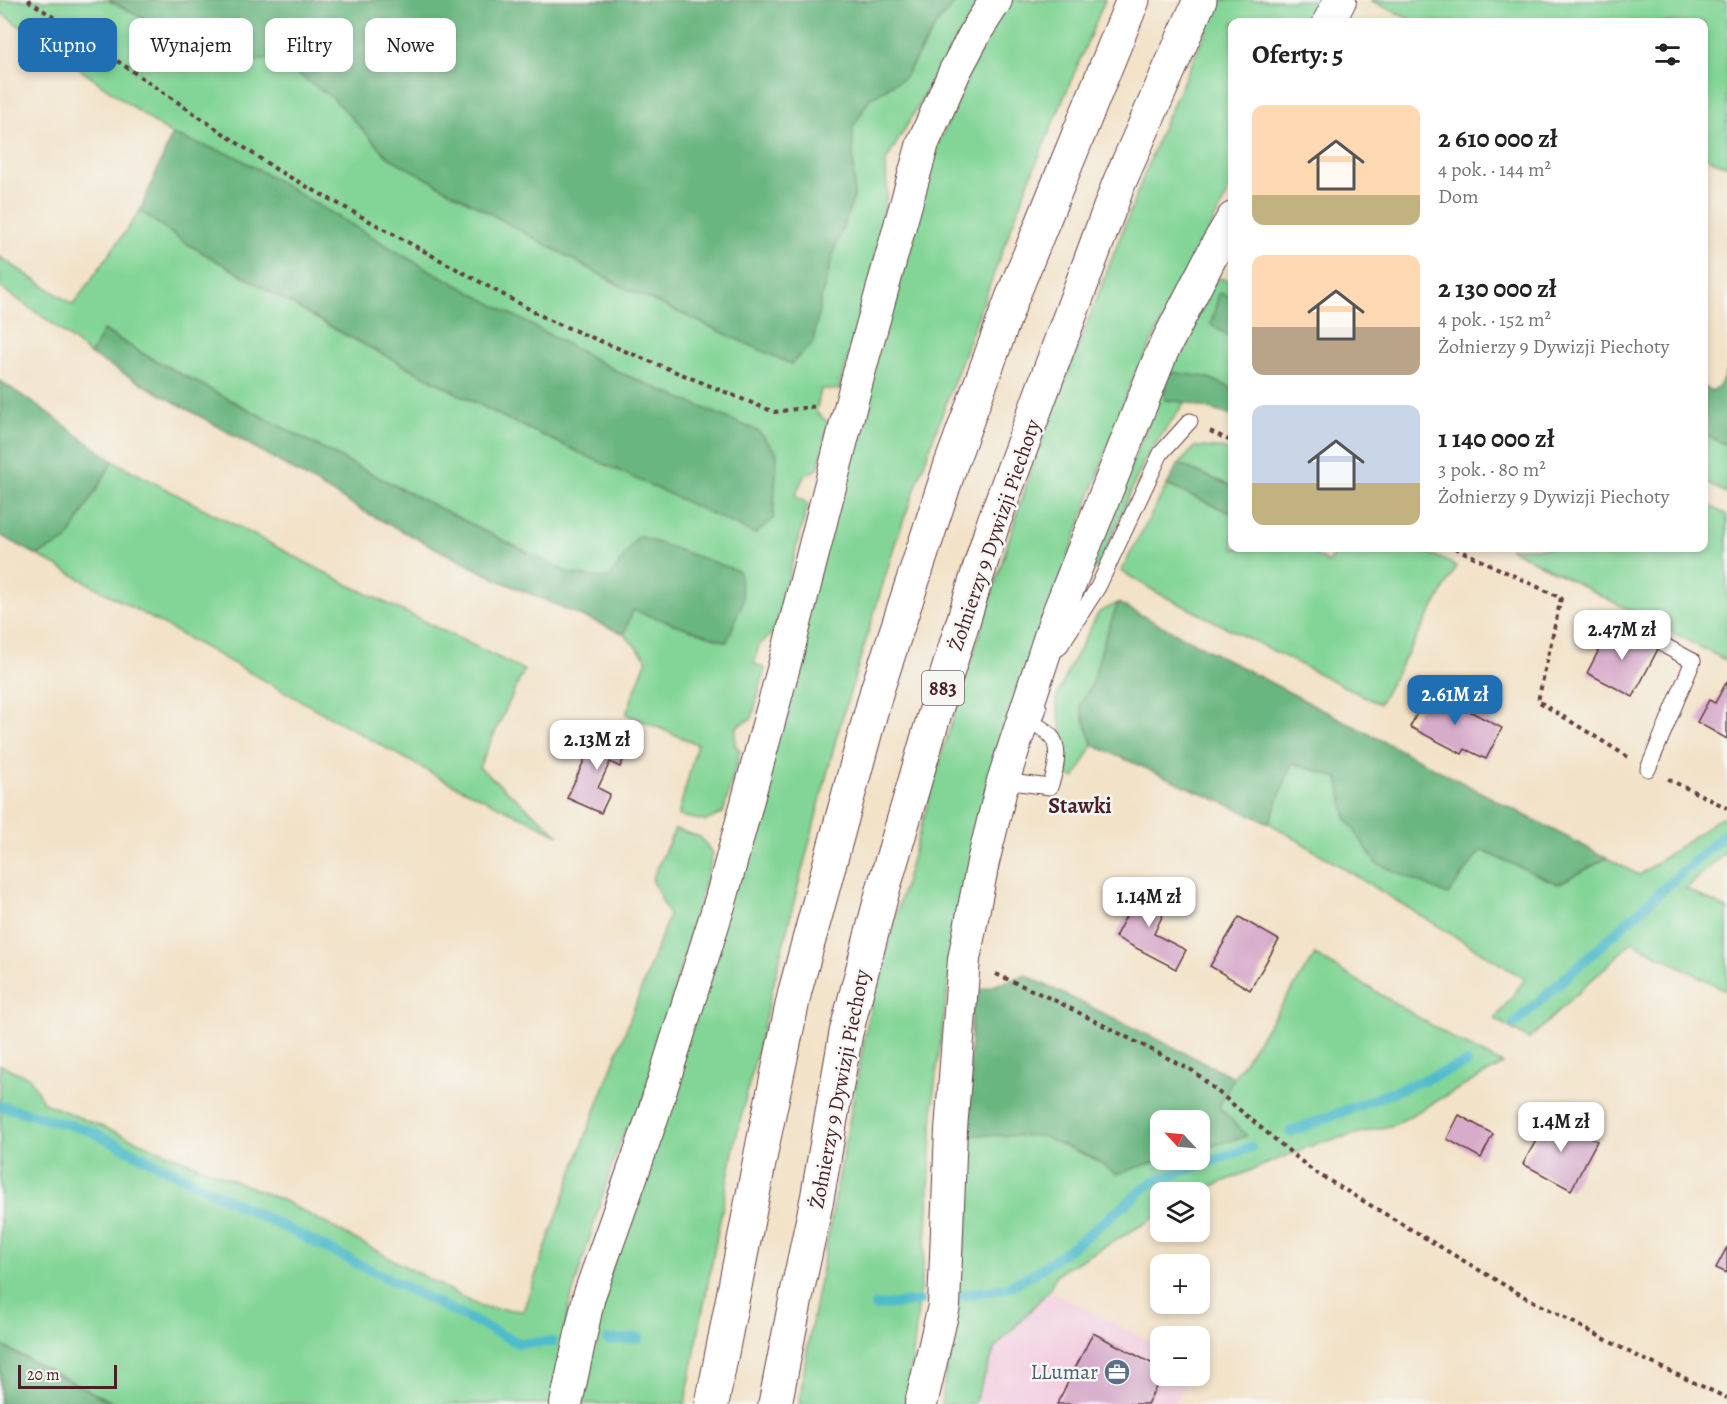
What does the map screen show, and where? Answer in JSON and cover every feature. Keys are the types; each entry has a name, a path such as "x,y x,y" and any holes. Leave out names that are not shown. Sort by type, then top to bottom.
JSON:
{"highway":[{"path":"712,1404 795,991 877,690 951,464 1012,298 1133,0"},
{"name":"Żołnierzy 9 Dywizji Piechoty","path":"776,1404 817,1199 846,1032 883,890 934,716 993,524 1119,183 1200,0"}],"street":[{"path":"566,1404 589,1296 652,1118 721,898 787,655 849,410 923,143 955,71 996,0"},
{"path":"1331,18 1340,0"},
{"path":"921,1404 944,1306 951,1130 964,959 983,862 1003,781 1055,621 1162,352 1228,226"}],"lane":[{"path":"1003,781 1050,787 1058,758 1052,736 1034,723 1059,645 1098,587 1161,453 1190,421"},
{"path":"1648,769 1693,661 1667,647"}],"path":[{"path":"28,0 277,170 549,320 774,412 832,404 849,410"},
{"path":"1463,552 1561,598 1538,701 1648,769 1727,808"},
{"path":"964,959 1056,1000 1193,1071 1313,1171 1516,1292 1633,1354 1727,1398"}],"shaded area":[{"path":"1049,1290 1150,1341 1150,1386 1185,1386 1174,1404 974,1404 995,1348"}],"green space":[{"path":"0,0 108,0 142,18 129,18 129,72 253,72 253,61 265,59 265,72 295,72 333,97 388,157 621,286 822,294 835,248 854,197 852,127 870,98 904,78 938,22 957,0 980,0 886,161 887,194 872,274 839,390 821,389 816,412 829,423 818,469 804,476 795,496 808,504 774,632 759,645 754,663 765,669 752,718 736,727 735,744 740,751 723,813 706,821 678,816 697,744 626,714 647,659 624,634 633,610 609,579 570,574 352,464 145,355 104,330 91,355 50,322 0,287 0,257 73,305 140,211 186,243 342,333 505,418 773,519 777,453 758,431 618,372 411,260 235,156 172,135 84,72 117,72 117,18 18,18 18,25 0,12"},
{"path":"108,0 957,0 938,22 904,78 870,98 853,127 854,197 835,248 822,294 813,343 791,364 621,286 388,157 333,98 294,72 353,72 353,18 265,18 265,59 253,61 253,18 142,18"},
{"path":"1010,0 1105,0 1030,178 969,340 895,544 837,735 734,1146 685,1404 579,1404 583,1368 932,158 980,49"},
{"path":"1220,0 1322,0 1314,18 1228,18 1228,193 1130,385 1062,574 956,926 934,1091 927,1229 909,1389 905,1404 799,1404 871,1003 942,753 1032,466 1161,131"},
{"path":"1370,0 1723,0 1727,2 1727,167 1708,158 1708,18 1407,18"},
{"path":"172,135 235,156 411,260 618,372 758,431 777,453 773,519 755,534 505,418 342,333 186,243 140,211"},
{"path":"1218,278 1228,280 1228,296 1219,294 1211,324 1228,336 1228,387 1207,377 1165,400 1185,402 1146,457 1098,567 1087,570 1199,300"},
{"path":"1219,293 1228,296 1228,336 1211,325"},
{"path":"103,330 145,355 352,464 570,574 609,579 638,536 739,571 743,601 727,642 633,610 624,634 500,581 365,512 91,355"},
{"path":"1164,371 1207,377 1228,387 1228,415 1185,402 1165,400"},
{"path":"1727,371 1727,445 1708,436 1708,389 1712,391 1720,385"},
{"path":"0,381 113,461 67,540 37,555 0,535"},
{"path":"1708,436 1727,445 1727,493 1708,484"},
{"path":"1195,447 1222,448 1228,451 1228,485 1179,464"},
{"path":"113,461 345,583 524,670 479,767 559,835 446,781 37,555 67,540"},
{"path":"1179,464 1228,485 1228,512 1167,485"},
{"path":"1167,485 1228,512 1228,552 1313,552 1328,563 1335,552 1427,552 1457,566 1379,704 1156,592 1121,571"},
{"path":"1708,505 1727,515 1727,661 1517,552 1708,552"},
{"path":"1118,603 1104,641 1093,682 1080,706 1093,745 1075,778 1066,776 1063,738 1056,700 1069,668 1099,612"},
{"path":"1118,603 1607,858 1558,884 1481,850 1448,895 1376,863 1346,818 1338,778 1292,763 1269,823 1093,745 1080,706 1093,682 1104,641"},
{"path":"1292,763 1338,778 1346,818 1481,850 1558,884 1607,858 1639,875 1721,817 1727,820 1727,851 1686,889 1727,909 1727,991 1632,942 1529,1039 1495,1019 1525,979 1269,823"},
{"path":"675,829 700,837 713,854 639,1116 625,1130 612,1165 569,1305 552,1404 115,1404 0,1345 0,1065 30,1078 44,1103 282,1200 481,1307 523,1311 586,1135 669,916 652,879"},
{"path":"1315,955 1456,1040 1503,1064 1394,1125 1318,1143 1210,1187 1210,1182 1150,1182 1150,1220 1057,1274 1049,1290 995,1348 974,1404 941,1404 969,1210 968,1135 1041,1135 1095,1159 1116,1174 1150,1163 1150,1170 1210,1170 1210,1146 1246,1136 1219,1107 1234,1077"},
{"path":"1025,975 1234,1077 1219,1107 1247,1136 1210,1146 1210,1110 1150,1110 1150,1163 1116,1174 1095,1159 1041,1136 968,1135 972,993"},
{"path":"0,1345 115,1404 0,1404"}],"building":[{"path":"1612,625 1658,649 1633,697 1587,673"},
{"path":"1727,681 1727,739 1697,722 1709,700 1715,703"},
{"path":"1429,690 1502,728 1486,759 1465,749 1462,754 1410,727"},
{"path":"598,730 630,744 620,767 610,762 598,788 610,794 601,813 567,798"},
{"path":"1143,884 1170,899 1154,934 1186,950 1176,969 1115,937"},
{"path":"1239,917 1279,940 1250,990 1210,966"},
{"path":"1459,1115 1493,1134 1481,1158 1447,1139"},
{"path":"1564,1116 1584,1127 1581,1132 1597,1141 1571,1190 1523,1164 1544,1126 1555,1132"},
{"path":"1727,1247 1727,1273 1716,1268"},
{"name":"LLumar","path":"1093,1333 1150,1362 1150,1386 1157,1386 1147,1404 1057,1404"}],"waterway":[{"path":"1514,1024 1727,832"},
{"path":"1290,1132 1467,1063"},
{"path":"0,1106 88,1130 518,1343 552,1342"},
{"path":"964,1295 1007,1288 1038,1271 1084,1238 1152,1182 1251,1147"},
{"path":"875,1306 920,1301"},
{"path":"608,1340 639,1338"}],"place":[{"name":"LLumar","path":"1117,1372"}],"district":[{"name":"Stawki","path":"1080,805"}]}
